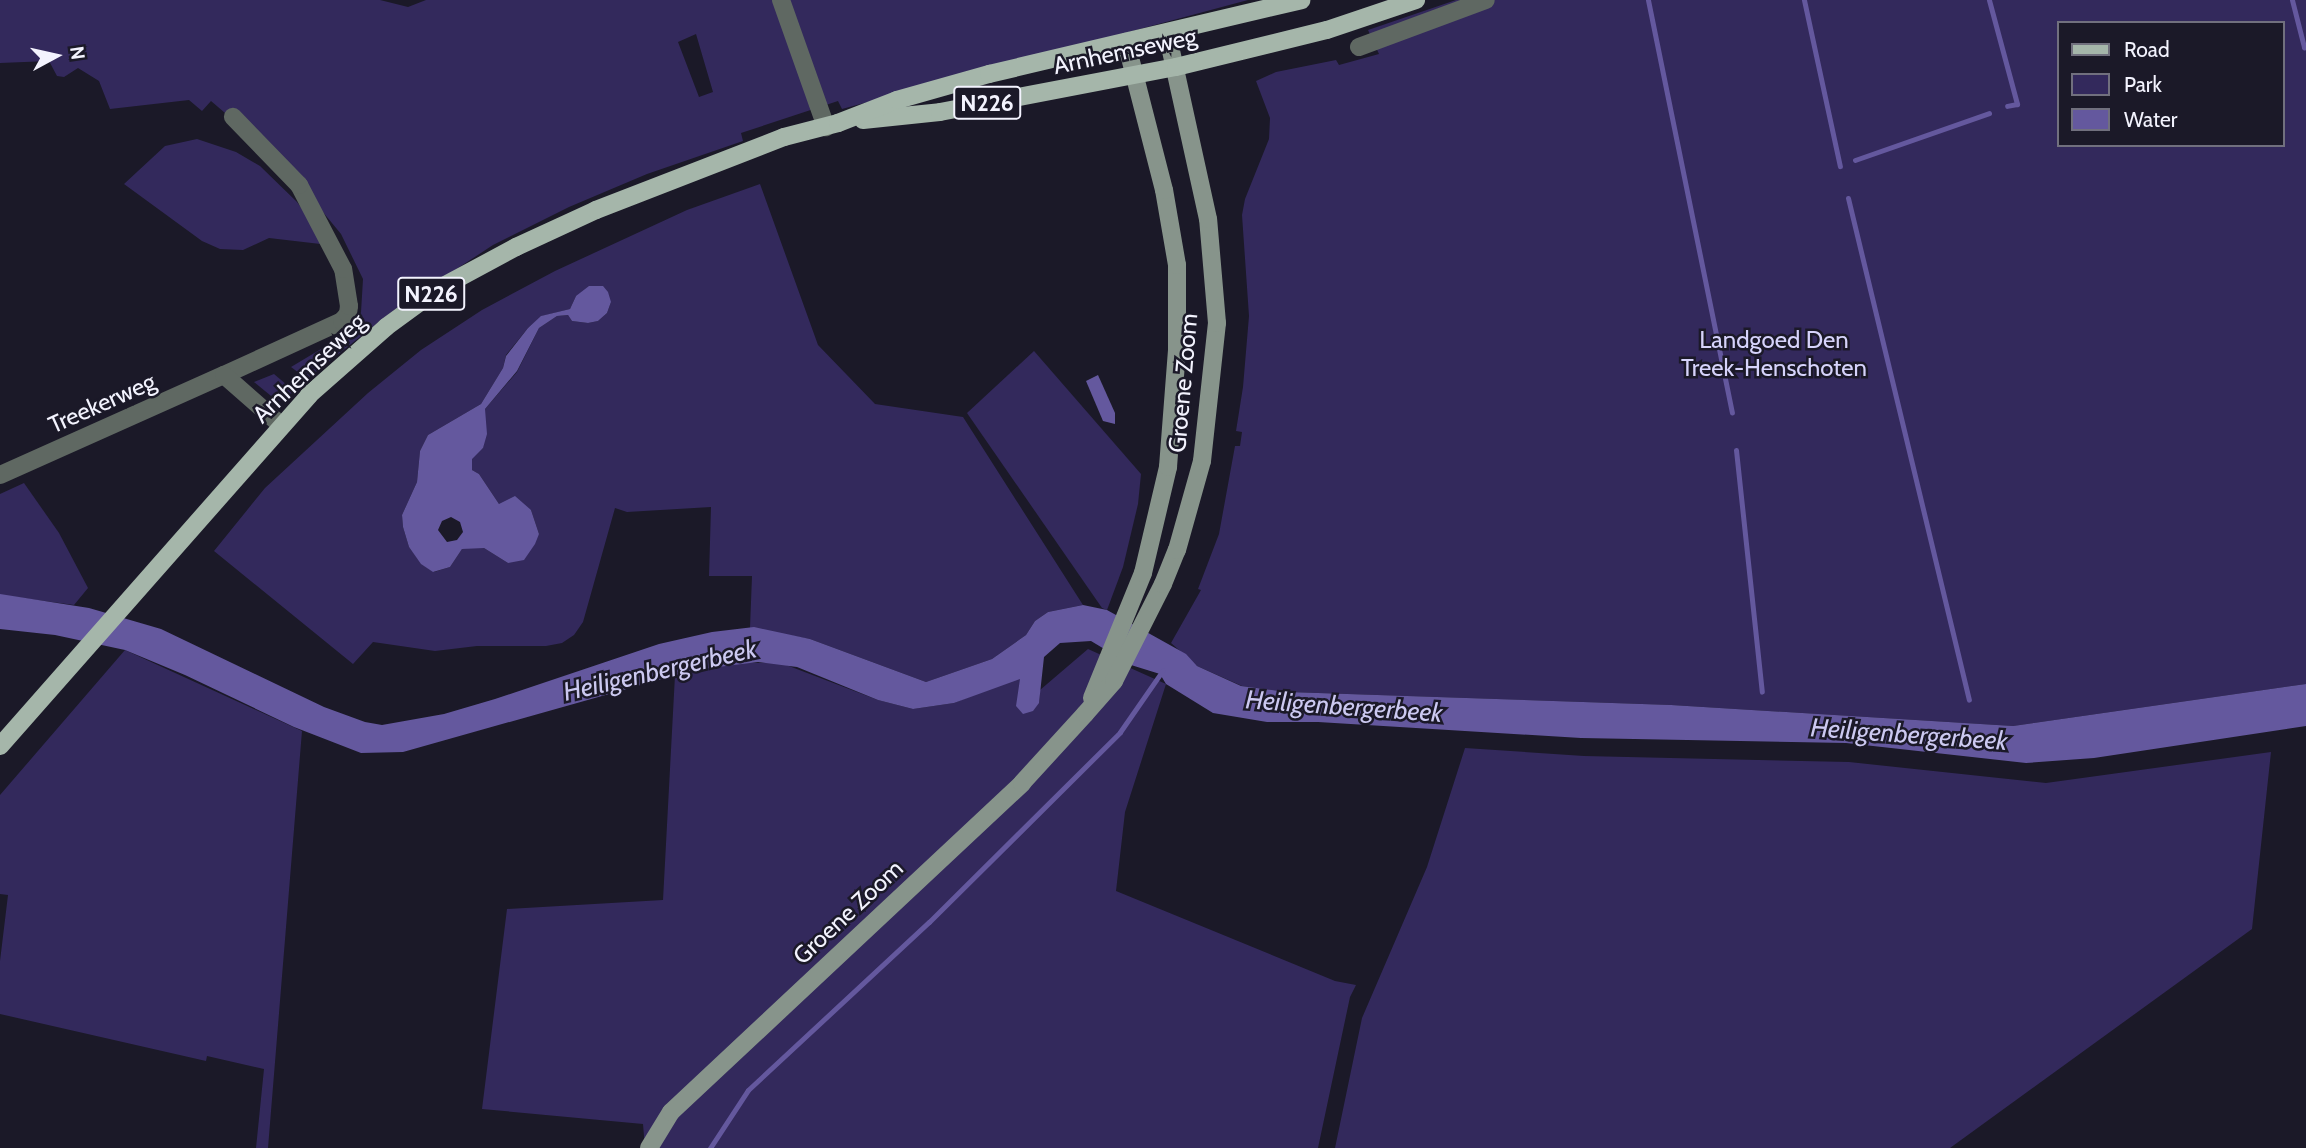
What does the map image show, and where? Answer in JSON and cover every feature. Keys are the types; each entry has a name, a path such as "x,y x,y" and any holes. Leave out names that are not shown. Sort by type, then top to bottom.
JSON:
{"main road":[{"name":"Arnhemseweg","path":"0,746 309,395 386,327 439,289 516,247 596,210 784,137 832,125 897,100 989,74 1301,0"},
{"name":"Arnhemseweg","path":"832,125 940,112 1177,67 1327,30 1416,0"},
{"name":"Groene Zoom","path":"649,1148 671,1112 1021,783 1086,715 1163,584 1177,550 1202,461 1217,323 1208,219 1177,67 1167,32"},
{"name":"Groene Zoom","path":"1109,678 1143,573 1168,467 1177,350 1177,265 1164,190 1126,42"}],"street":[{"path":"781,0 832,125"},
{"path":"1359,47 1486,0"},
{"name":"Treekerweg","path":"0,475 342,321 348,314 343,269 299,185 233,117"},
{"path":"223,375 281,425"}],"green space":[{"path":"0,0 380,0 408,7 426,0 1248,0 842,109 838,101 741,133 743,141 647,174 569,207 493,245 394,310 307,379 291,367 346,334 356,324 361,312 363,279 341,234 280,160 211,101 202,111 189,100 110,109 99,81 78,68 64,77 57,76 49,61 0,63","holes":["696,34 713,92 699,97 678,42"]},
{"name":"Landgoed Den Treek-Henschoten","path":"1456,0 2306,0 2306,684 2013,726 1671,705 1288,692 1242,686 1197,666 1171,643 1201,590 1198,589 1219,534 1235,446 1240,446 1242,432 1236,431 1249,316 1242,215 1245,199 1269,139 1270,118 1256,81 1276,72 1336,60 1339,65 1379,54 1368,30"},
{"path":"197,139 236,152 260,166 297,202 329,245 269,238 243,250 220,249 202,241 124,184 165,146"},
{"path":"760,184 818,345 875,404 963,417 1083,605 1048,612 1035,621 1026,635 992,659 926,682 810,639 750,628 752,576 709,576 711,507 627,512 615,508 583,622 574,635 562,643 546,646 477,646 435,651 373,642 353,664 214,551 265,488 368,393 421,350 482,310 555,271 687,210","holes":["576,296 611,302 607,313 598,321 588,323 572,321 568,315 557,316 539,328 517,372 485,409 483,448 472,458 472,470 479,474 499,504 531,510 539,534 508,563 484,548 474,547 462,549 450,567 434,572 422,564 409,547 402,515 417,482 420,451 428,435 481,404 503,368 506,355 528,328 542,316 570,309"]},
{"path":"1034,351 1141,474 1138,504 1123,567 1107,610 1102,608 967,413"},
{"path":"274,374 294,391 283,401 276,400 254,382"},
{"path":"24,483 59,533 88,588 74,605 0,595 0,494"},
{"path":"1088,649 1166,684 1125,812 1116,891 1335,981 1356,985 1350,997 1318,1148 645,1148 643,1124 482,1109 507,909 663,900 675,675 731,663 781,663 878,700 913,709 954,703 1015,678 1020,679 1021,684 1018,700 1039,703 1040,690"},
{"path":"125,650 302,731 268,1148 256,1148 264,1069 207,1056 206,1061 0,1014 0,961 8,895 0,894 0,795"},
{"path":"1465,748 1584,756 1849,762 2046,783 2271,752 2252,929 1950,1148 1335,1148 1362,1018 1427,867"}],"water":[{"path":"589,286 603,286 611,302 607,313 598,321 588,323 572,321 568,315 557,316 539,328 517,371 485,409 487,434 483,448 472,459 472,470 479,474 499,504 515,496 531,510 539,534 535,544 524,560 508,563 484,548 462,549 450,567 433,572 421,564 409,547 402,515 417,482 420,451 428,435 481,404 503,368 506,356 528,328 541,316 570,309 576,296","holes":["451,517 460,522 463,532 457,540 447,542 438,530 442,521"]},
{"path":"1098,375 1115,413 1115,424 1103,421 1086,381"},
{"name":"Heiligenbergerbeek","path":"0,594 89,608 161,629 324,707 365,722 382,725 444,714 659,644 712,632 754,627 810,639 926,682 992,659 1026,635 1035,621 1048,612 1083,605 1107,610 1186,654 1197,666 1241,686 1288,692 1671,705 2013,726 2306,684 2306,726 2094,758 2026,763 1846,743 1581,738 1318,722 1267,722 1213,713 1166,684 1160,674 1131,665 1091,641 1060,643 1044,657 1039,703 1033,711 1023,714 1016,706 1020,679 954,703 913,709 878,700 797,667 758,662 694,670 403,752 361,753 294,727 185,675 125,650 55,635 0,629"}],"waterway":[{"path":"1648,0 1732,413"},
{"path":"1804,0 1840,166"},
{"path":"1989,0 2017,104 2007,106"},
{"path":"2292,0 2304,47 2306,46"},
{"path":"1855,160 1989,113"},
{"path":"1848,198 1969,700"},
{"path":"1736,450 1762,692"},
{"path":"710,1148 748,1090 929,922 1120,732 1163,670"}]}
